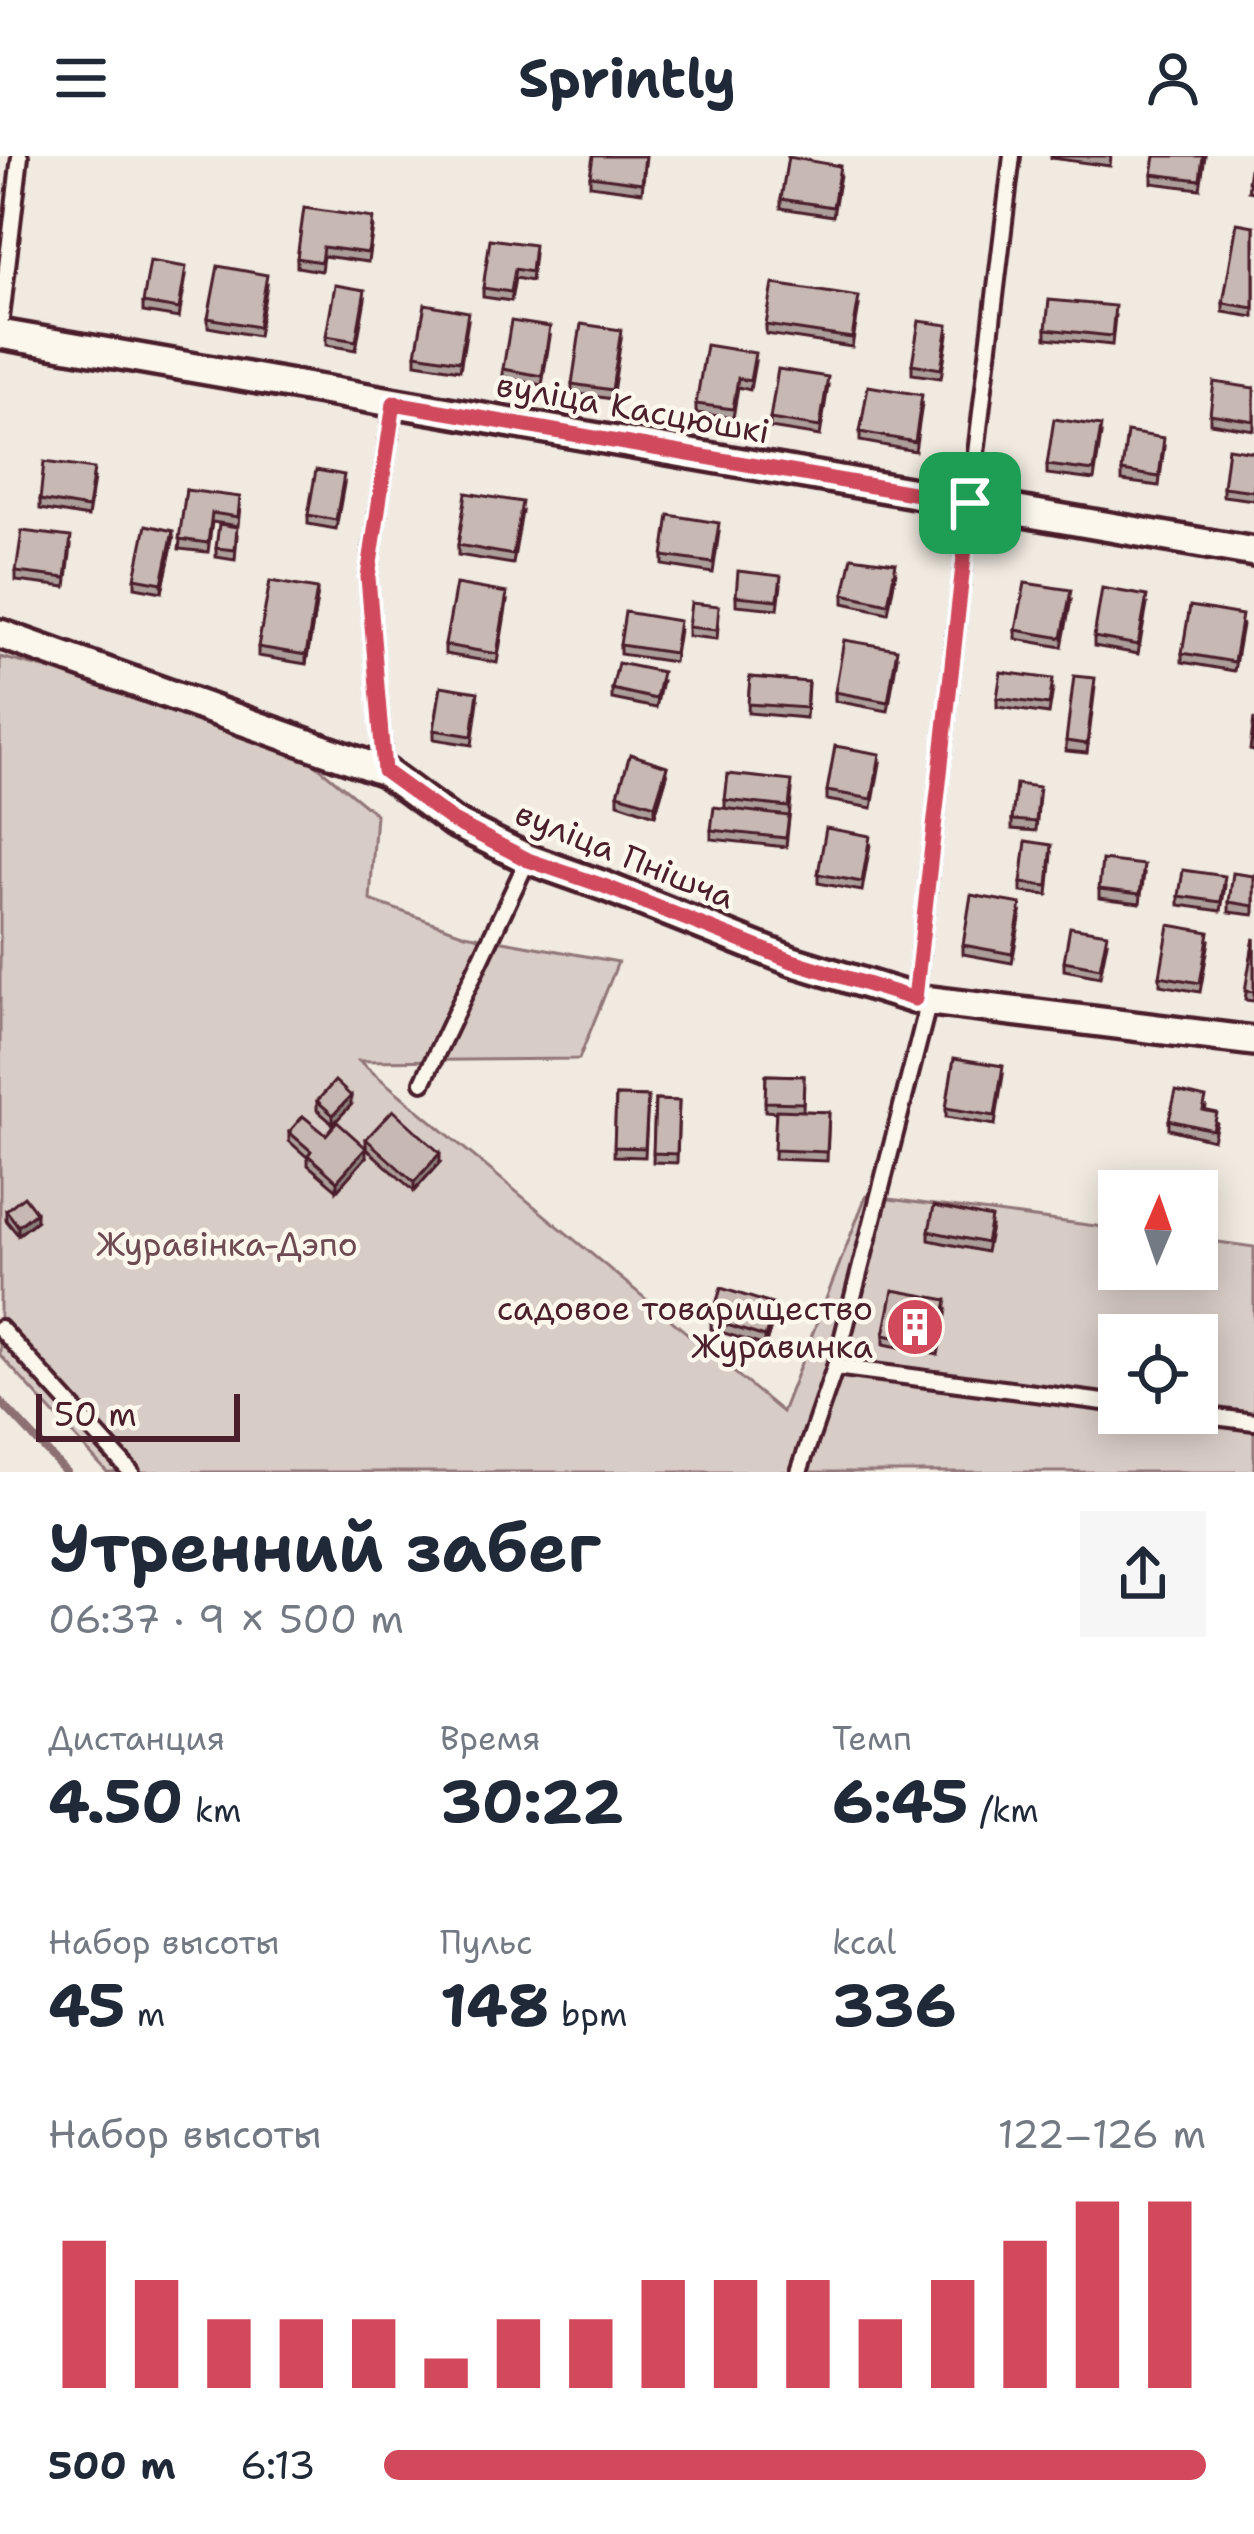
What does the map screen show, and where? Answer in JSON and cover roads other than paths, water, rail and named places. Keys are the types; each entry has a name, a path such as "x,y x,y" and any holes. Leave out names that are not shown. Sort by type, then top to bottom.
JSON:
{"street":[{"name":"вуліца Касцюшкі","path":"0,331 1254,552"},
{"name":"вуліца Пнішча","path":"0,634 384,771 453,821 528,860 792,961 922,1000 1254,1041"}],"lane":[{"path":"0,331 20,156"},
{"path":"799,1472 835,1367 922,1000 970,503 1012,156"},
{"path":"384,771 368,577 394,403"},
{"path":"423,1082 528,860"},
{"path":"0,1328 131,1472"},
{"path":"835,1367 1098,1401"},
{"path":"1218,1417 1254,1422"}],"waterway":[{"path":"0,1401 66,1472"}],"place":[{"name":"садовое товарищество Журавинка","path":"915,1327"}],"park label":[{"name":"Журавінка-Дэпо","path":"227,1244"}]}
